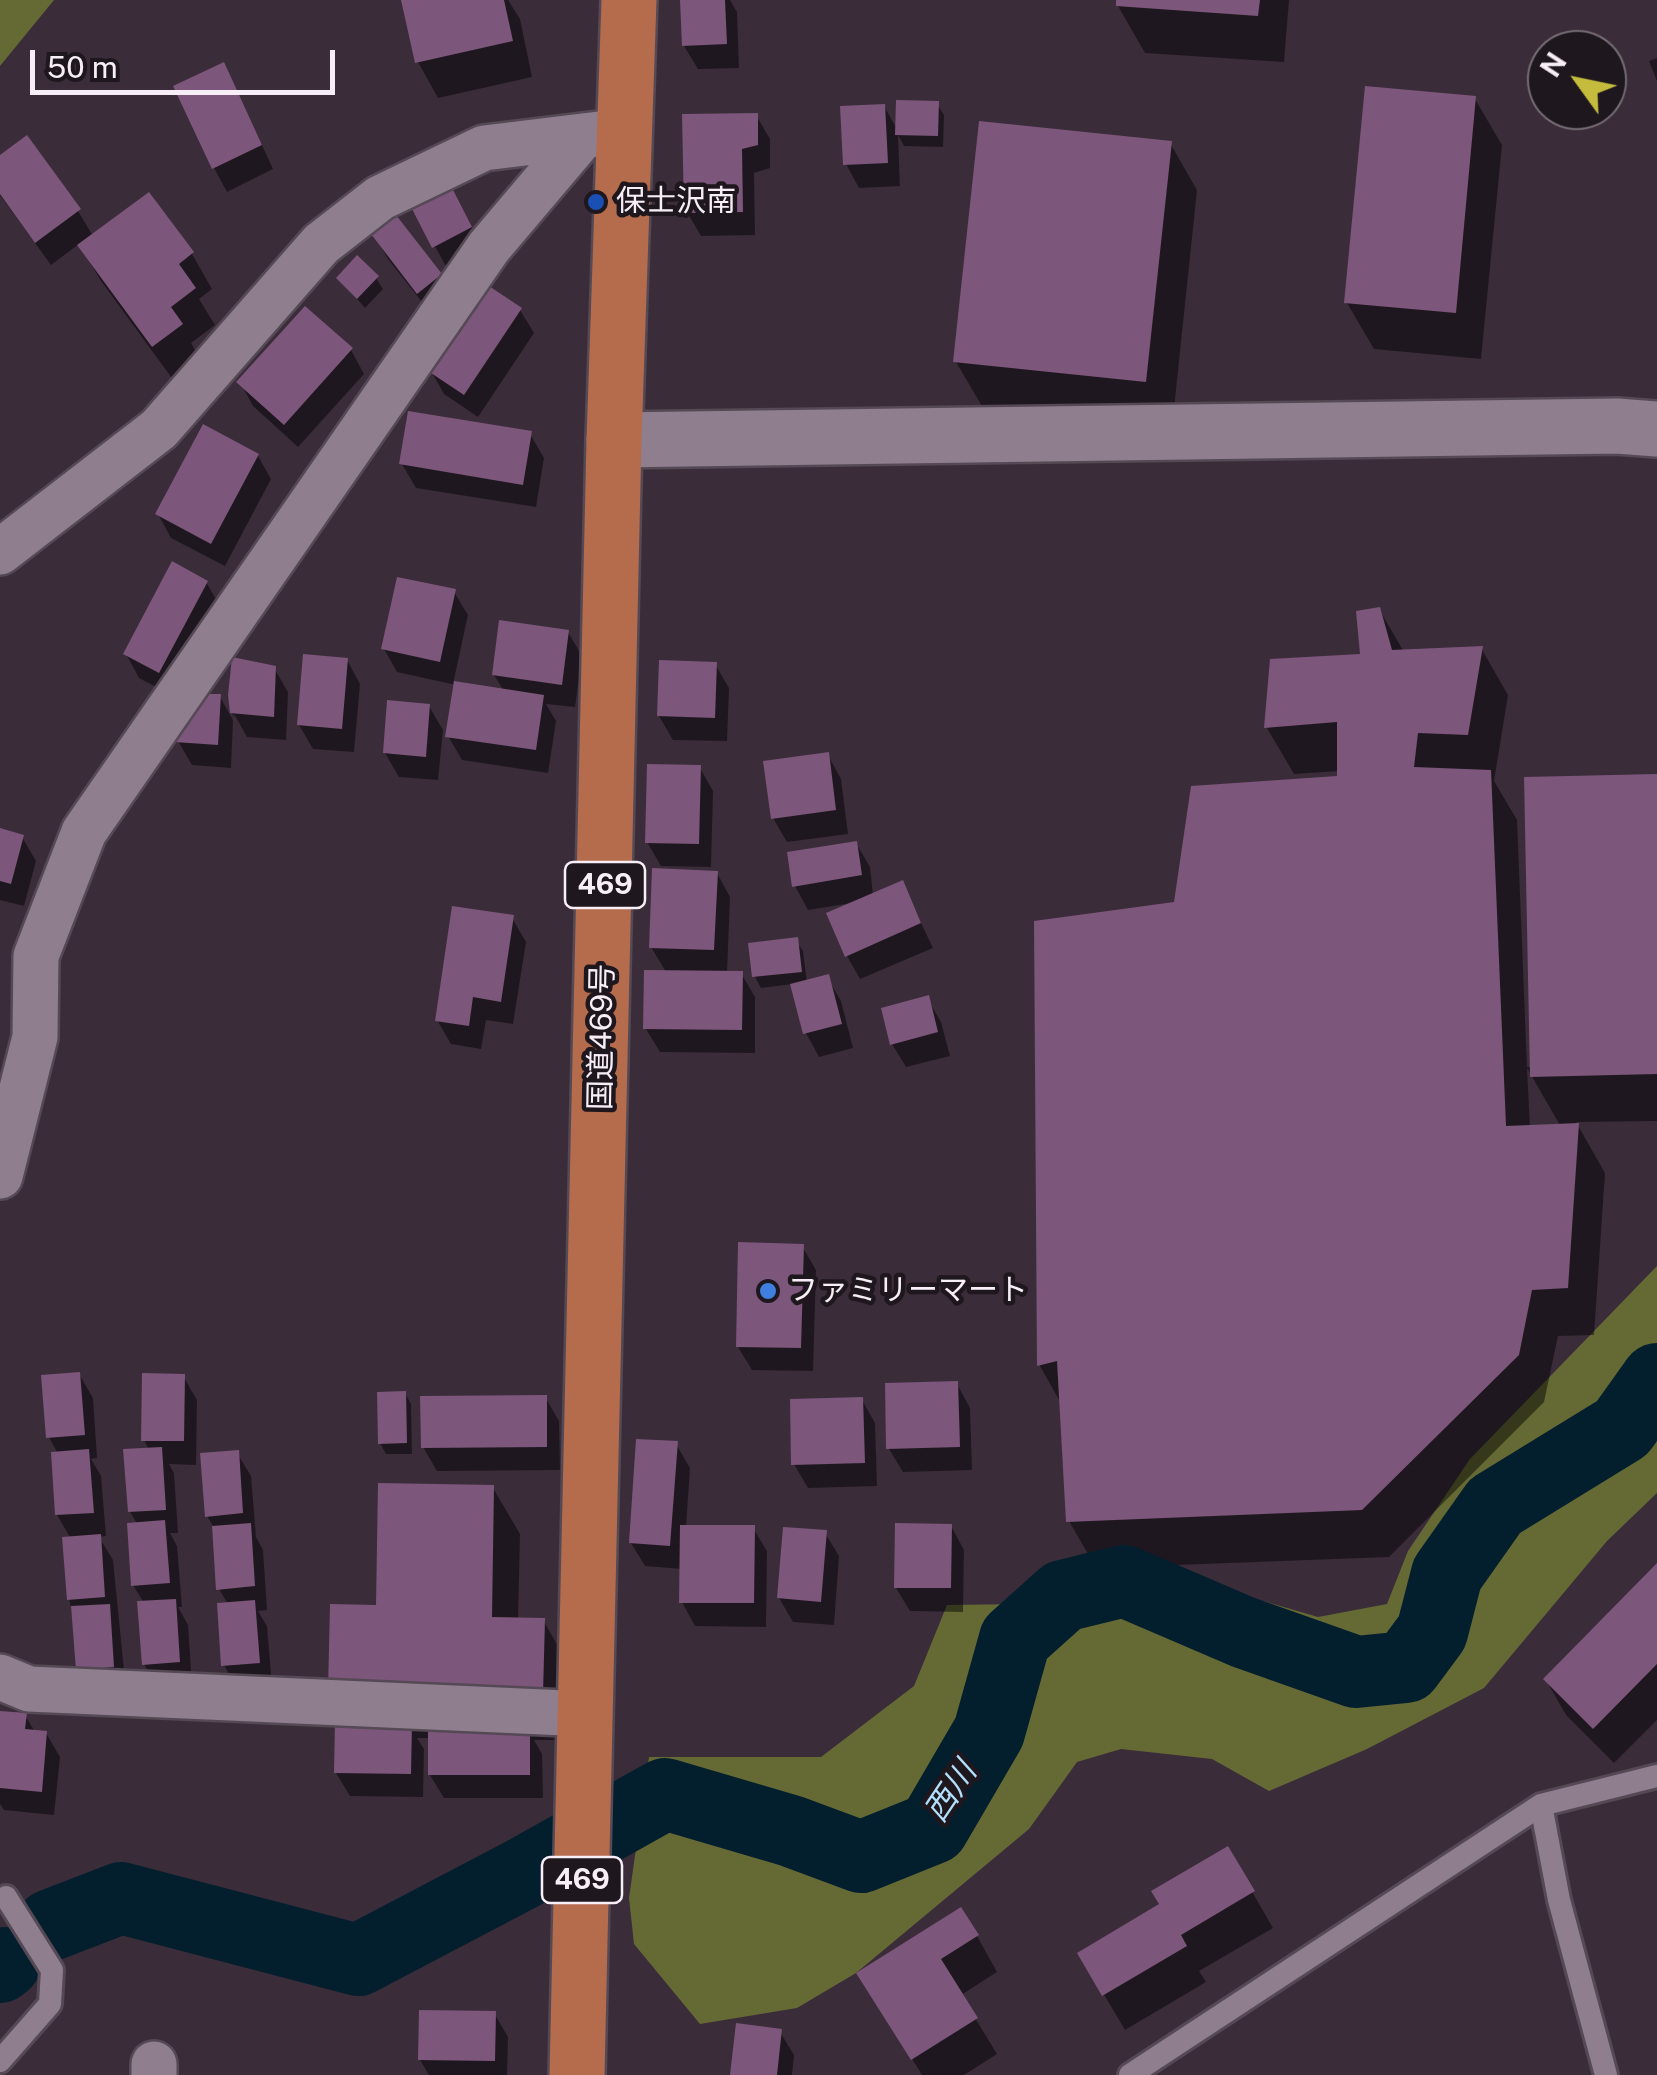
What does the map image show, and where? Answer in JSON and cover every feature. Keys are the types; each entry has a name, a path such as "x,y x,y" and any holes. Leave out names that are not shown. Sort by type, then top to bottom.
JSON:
{"highway":[{"name":"国道469号","path":"577,2075 614,440 603,134 629,0"}],"street":[{"path":"0,552 158,428 321,244 380,198 484,148 603,134"},
{"path":"0,1176 34,1037 36,956 84,832 488,247 603,134"},
{"path":"614,440 1616,426 1657,430"},
{"path":"0,1677 30,1689 588,1714"}],"lane":[{"path":"1130,2075 1541,1805 1657,1776"},
{"path":"1541,1805 1559,1900 1606,2075"},
{"path":"0,2061 50,2004 52,1970 6,1897"}],"green space":[{"path":"0,0 54,0 0,66"},
{"path":"1657,1266 1657,1493 1607,1541 1484,1688 1367,1749 1269,1791 1212,1759 1121,1749 1077,1762 1029,1829 856,1973 797,2008 700,2024 634,1944 629,1898 649,1757 821,1757 914,1686 947,1605 1263,1601 1318,1617 1387,1604 1408,1551 1470,1459"}],"building":[{"path":"401,0 504,0 513,41 415,63"},
{"path":"680,0 725,0 727,44 682,46"},
{"path":"1116,0 1260,0 1258,16 1116,6"},
{"path":"224,62 262,145 212,169 173,86"},
{"path":"1365,86 1476,96 1456,313 1344,303"},
{"path":"896,100 939,101 938,136 895,135"},
{"path":"885,104 888,163 843,165 840,106"},
{"path":"758,113 758,145 742,149 743,212 684,213 682,114"},
{"path":"979,121 1172,141 1146,382 953,362"},
{"path":"27,135 81,209 35,243 0,194 0,155"},
{"path":"451,186 472,227 432,248 411,207"},
{"path":"149,192 194,252 179,264 196,288 171,307 183,324 152,347 77,245"},
{"path":"396,215 442,274 417,294 371,234"},
{"path":"357,255 379,276 357,299 336,278"},
{"path":"486,284 522,308 464,395 428,371"},
{"path":"305,306 353,348 284,425 236,382"},
{"path":"408,411 532,431 523,485 399,464"},
{"path":"203,424 259,454 211,544 155,514"},
{"path":"172,561 208,581 159,673 123,654"},
{"path":"397,577 456,589 440,662 381,649"},
{"path":"1380,607 1392,650 1483,646 1468,735 1418,733 1414,767 1491,770 1506,1126 1579,1123 1568,1288 1532,1290 1519,1355 1362,1510 1066,1522 1057,1361 1037,1366 1034,921 1174,902 1191,786 1337,776 1337,722 1264,728 1270,659 1360,654 1356,611"},
{"path":"499,620 569,630 562,685 492,675"},
{"path":"303,654 348,658 342,729 297,725"},
{"path":"232,657 276,666 274,717 230,713"},
{"path":"659,660 717,662 715,718 657,716"},
{"path":"454,681 544,695 536,750 445,737"},
{"path":"196,694 221,694 218,745 175,742 173,724"},
{"path":"387,700 430,704 426,757 383,753"},
{"path":"829,752 836,810 771,819 763,761"},
{"path":"647,764 701,765 699,844 645,843"},
{"path":"1657,774 1657,1074 1530,1077 1524,777"},
{"path":"0,828 24,835 11,884 0,881"},
{"path":"857,841 862,875 792,887 787,852"},
{"path":"652,868 718,871 714,950 649,948"},
{"path":"903,880 921,923 845,957 826,913"},
{"path":"452,906 514,915 501,1002 473,997 469,1026 435,1021"},
{"path":"798,937 802,972 752,977 748,943"},
{"path":"644,970 743,971 742,1030 643,1029"},
{"path":"829,974 842,1024 803,1034 790,984"},
{"path":"929,995 938,1032 890,1045 881,1008"},
{"path":"738,1242 804,1244 801,1348 736,1347"},
{"path":"80,1372 85,1435 46,1438 41,1375"},
{"path":"142,1373 185,1374 184,1441 141,1441"},
{"path":"958,1381 960,1447 886,1449 885,1383"},
{"path":"406,1391 407,1443 378,1444 377,1392"},
{"path":"547,1395 547,1447 421,1448 420,1396"},
{"path":"863,1397 865,1463 791,1465 790,1399"},
{"path":"636,1439 678,1441 670,1546 629,1543"},
{"path":"162,1447 166,1510 128,1512 123,1449"},
{"path":"89,1449 94,1513 55,1515 51,1452"},
{"path":"239,1450 243,1513 205,1517 200,1453"},
{"path":"378,1483 494,1485 492,1617 545,1618 543,1694 328,1691 330,1604 376,1605"},
{"path":"165,1520 170,1583 131,1586 127,1523"},
{"path":"251,1523 255,1586 216,1590 212,1526"},
{"path":"895,1523 952,1524 951,1588 894,1588"},
{"path":"680,1525 755,1525 754,1603 679,1603"},
{"path":"783,1527 827,1530 821,1602 777,1598"},
{"path":"101,1534 105,1597 67,1600 62,1537"},
{"path":"1657,1563 1657,1664 1593,1729 1543,1679"},
{"path":"176,1599 180,1662 142,1665 137,1601"},
{"path":"255,1600 260,1663 221,1666 217,1603"},
{"path":"110,1604 114,1667 76,1670 71,1606"},
{"path":"0,1711 27,1713 25,1729 47,1731 42,1792 0,1788"},
{"path":"335,1722 412,1723 411,1774 334,1773"},
{"path":"428,1728 530,1728 530,1775 428,1775"},
{"path":"1228,1846 1255,1891 1181,1935 1187,1946 1102,1996 1077,1953 1159,1904 1151,1891"},
{"path":"961,1907 979,1935 941,1959 978,2018 911,2060 856,1973"},
{"path":"419,2010 496,2011 495,2061 418,2060"},
{"path":"736,2023 782,2029 777,2075 730,2075"}],"waterway":[{"name":"西川","path":"51,1925 121,1898 358,1960 665,1794 791,1831 861,1857 933,1828 989,1732 1015,1639 1063,1596 1124,1581 1243,1632 1356,1672 1406,1667 1432,1632 1447,1574 1495,1506 1622,1428 1657,1379"},
{"name":"西川","path":"0,1967 5,1963"}],"place":[{"name":"保士沢南","path":"596,202"},
{"name":"ファミリーマート","path":"768,1291"}]}
